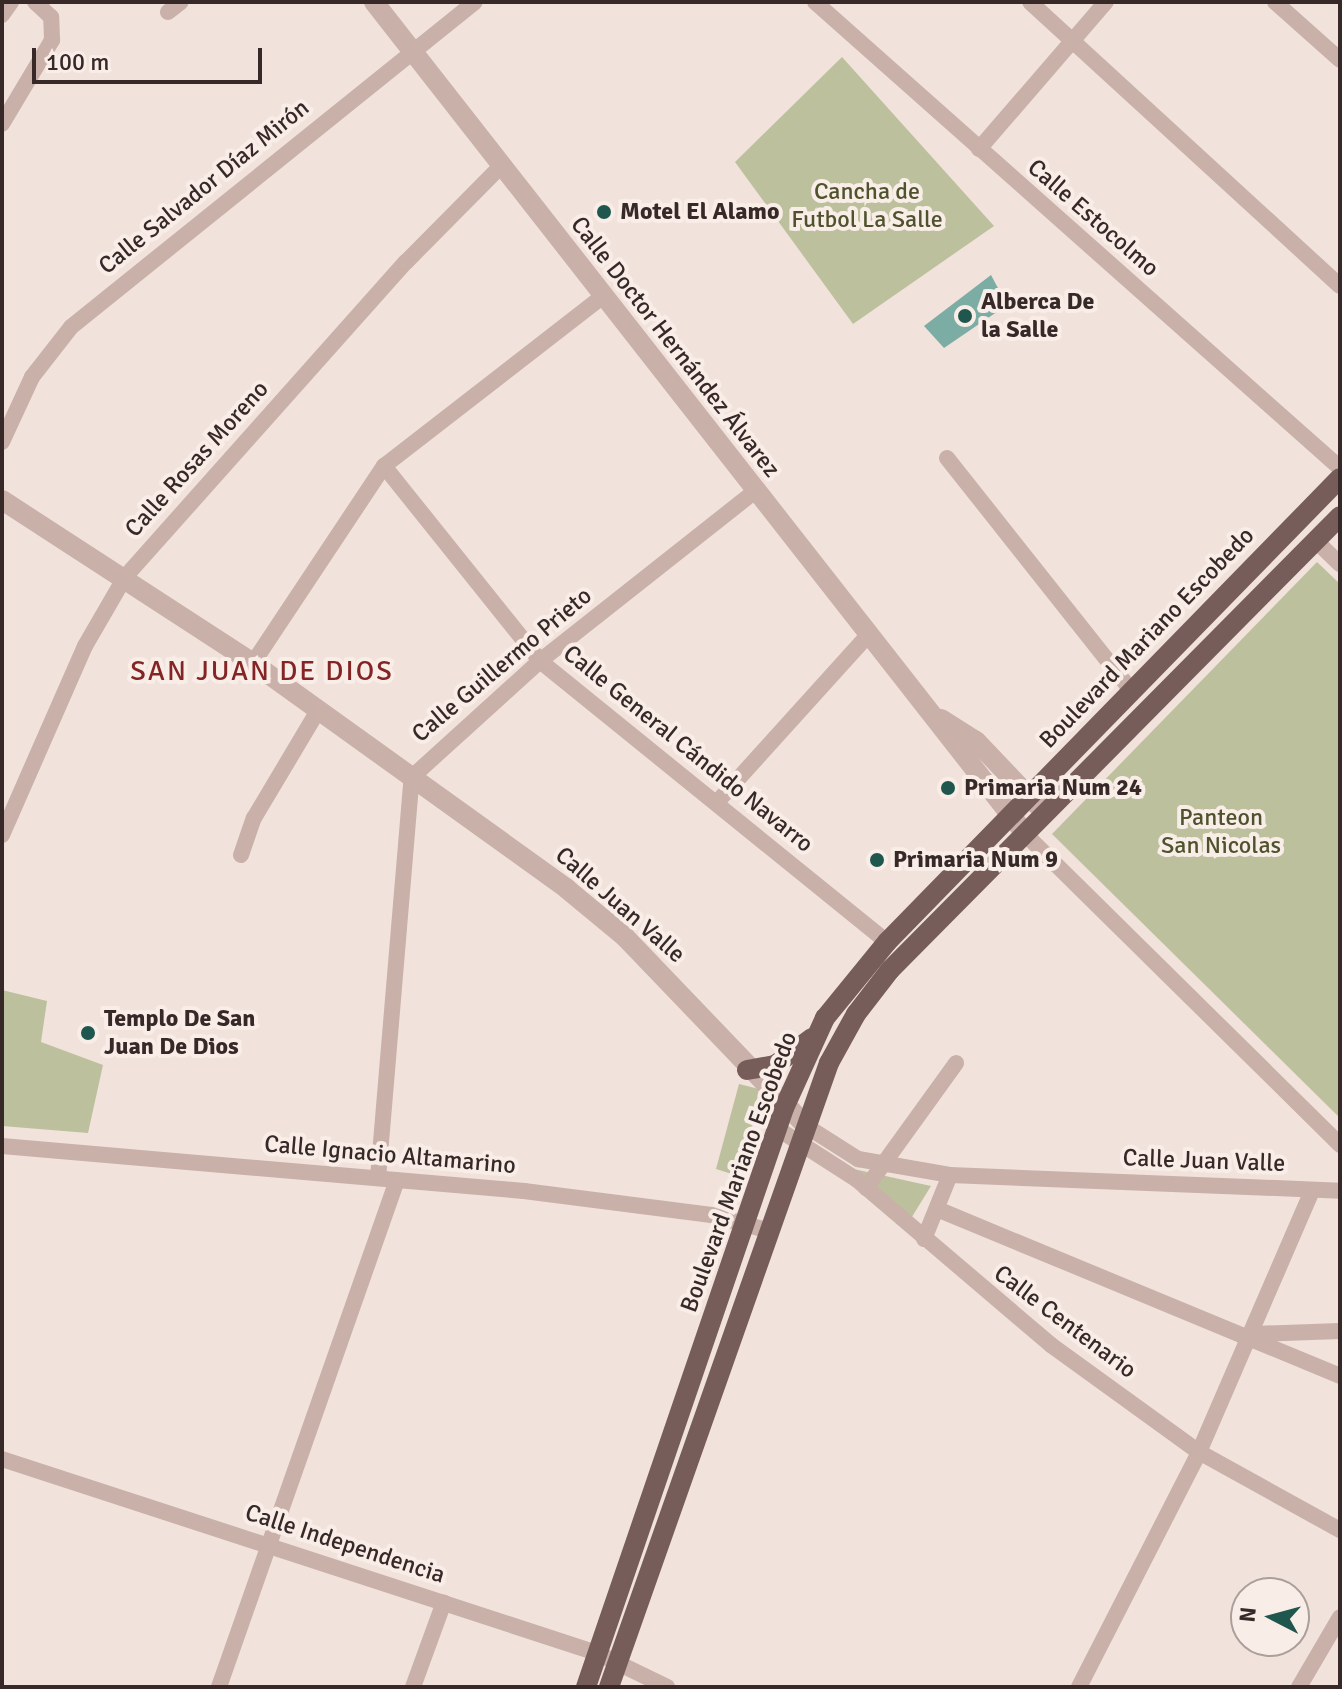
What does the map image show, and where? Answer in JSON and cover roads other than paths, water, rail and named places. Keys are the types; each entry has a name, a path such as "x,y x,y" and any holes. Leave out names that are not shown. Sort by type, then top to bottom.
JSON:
{"main road":[{"name":"Boulevard Mariano Escobedo","path":"586,1687 784,1108 815,1035 887,942 1340,478"},
{"name":"Boulevard Mariano Escobedo","path":"609,1687 803,1135 841,1037 873,991 1340,516"},
{"path":"747,1070 775,1065 815,1035"}],"street":[{"path":"2,124 52,40 51,17 35,2"},
{"name":"Calle Doctor Hernández Álvarez","path":"374,2 754,492 941,719 965,764 1027,836 1340,1145"},
{"name":"Calle Salvador Díaz Mirón","path":"2,442 32,377 71,327 475,2"},
{"name":"Calle Estocolmo","path":"815,2 1340,468"},
{"path":"1030,2 1340,286"},
{"path":"979,149 1106,2"},
{"path":"1275,2 1340,60"},
{"name":"Calle Rosas Moreno","path":"2,835 55,708 125,577 406,262 502,165"},
{"path":"253,663 384,466 602,297"},
{"path":"947,458 1132,691"},
{"name":"Calle General Cándido Navarro","path":"384,466 540,661 719,800 887,942"},
{"name":"Calle Guillermo Prieto","path":"378,1178 412,777 540,661 754,492"},
{"name":"Calle Juan Valle","path":"2,500 125,577 319,709 625,937 784,1108 803,1135 878,1164 950,1175 1340,1191"},
{"path":"1316,541 1340,564"},
{"path":"719,800 869,634"},
{"path":"241,855 254,818 319,709"},
{"name":"Calle Doctor Hernández Álvarez","path":"941,719 976,741 1048,816"},
{"path":"866,1188 878,1164 956,1063"},
{"name":"Calle Centenario","path":"778,1129 803,1135 1051,1345 1199,1452 1340,1530"},
{"name":"Calle Ignacio Altamarino","path":"2,1146 397,1180 747,1223 770,1231"},
{"path":"924,1239 950,1175"},
{"path":"219,1687 266,1543 397,1180"},
{"path":"1079,1687 1199,1452 1312,1191"},
{"path":"937,1209 1248,1334 1340,1376"},
{"path":"1248,1334 1340,1331"},
{"name":"Calle Independencia","path":"2,1459 597,1653 667,1687"},
{"path":"413,1687 444,1602"},
{"path":"1299,1687 1340,1617"}],"water":[{"name":"Alberca De la Salle","path":"991,275 1007,305 944,348 924,326"}],"place":[{"name":"Motel El Alamo","path":"604,212"},
{"name":"Alberca De la Salle","path":"965,316"},
{"name":"Primaria Num 24","path":"948,788"},
{"name":"Primaria Num 9","path":"877,860"},
{"name":"Templo De San Juan De Dios","path":"88,1033"}],"district":[{"name":"SAN JUAN DE DIOS","path":"262,671"}],"park label":[{"name":"Cancha de Futbol La Salle","path":"867,206"},
{"name":"Panteon San Nicolas","path":"1221,832"}]}
